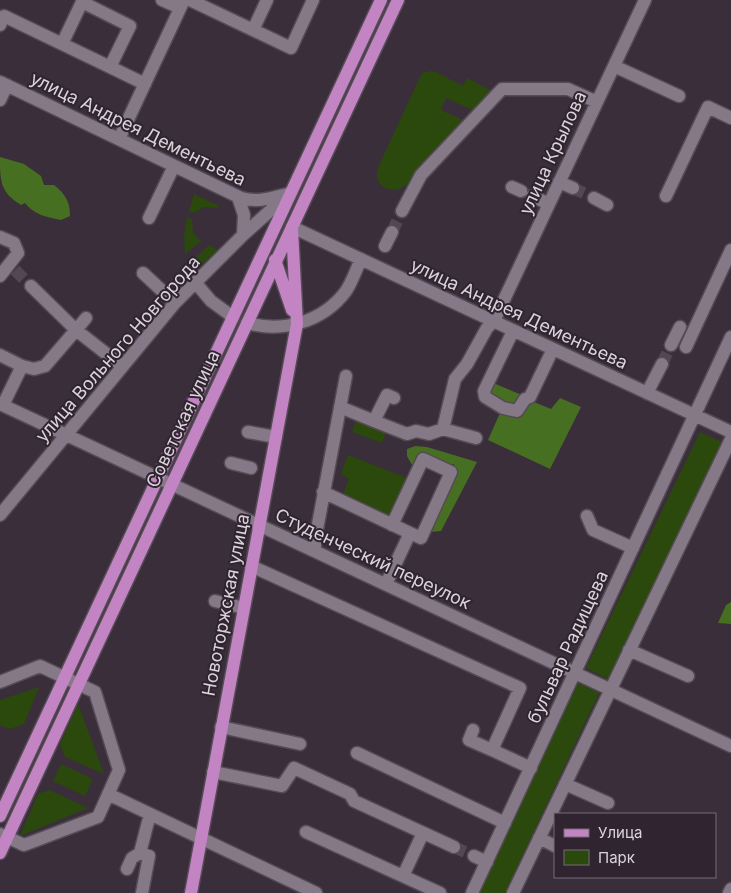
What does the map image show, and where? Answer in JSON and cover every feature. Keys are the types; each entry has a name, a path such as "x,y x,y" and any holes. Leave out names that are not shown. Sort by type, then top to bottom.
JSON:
{"main road":[{"name":"Советская улица","path":"0,816 381,0"},
{"name":"Советская улица","path":"0,853 4,836 79,684 398,0"},
{"name":"Новоторжская улица","path":"190,893 297,324 292,227"},
{"path":"272,234 275,264 297,324"}],"street":[{"path":"162,0 184,3 253,30 291,48 313,0"},
{"path":"253,30 268,0"},
{"name":"улица Крылова","path":"443,429 456,379 467,364 487,328 494,321 645,0"},
{"path":"62,44 83,1 130,26 110,67"},
{"path":"119,139 184,3"},
{"path":"0,25 4,16 144,84"},
{"path":"614,66 679,96"},
{"path":"0,100 4,84"},
{"name":"улица Андрея Дементьева","path":"4,84 238,197 257,201 291,192"},
{"path":"402,211 421,175 502,89 568,89 597,102"},
{"path":"666,196 708,107 731,118"},
{"path":"149,218 174,166"},
{"path":"559,182 573,188"},
{"path":"522,191 549,204"},
{"name":"улица Вольного Новгорода","path":"0,515 175,302 243,235 291,192"},
{"path":"238,197 244,215 243,235"},
{"path":"594,198 607,205"},
{"name":"улица Андрея Дементьева","path":"292,227 731,432"},
{"path":"386,246 392,232"},
{"path":"0,237 14,244 18,252 12,267 0,276"},
{"path":"686,347 731,250"},
{"path":"247,323 270,327 297,324 318,315 339,299 347,289 361,259"},
{"path":"143,273 175,302"},
{"path":"195,282 211,301 233,317"},
{"path":"31,286 76,330 122,366"},
{"path":"0,355 22,366 34,368 45,366 86,318"},
{"path":"671,345 680,327"},
{"path":"513,330 484,391 485,398 503,408 516,411 530,397 553,349"},
{"name":"бульвар Радищева","path":"472,893 694,415 726,361 731,337"},
{"path":"647,393 662,364"},
{"path":"2,405 22,366"},
{"path":"315,551 323,492 346,376"},
{"path":"478,396 490,379"},
{"path":"374,422 387,395 394,398"},
{"name":"Студенческий переулок","path":"2,405 731,746"},
{"path":"340,407 407,434 416,431 429,434 443,429 476,438"},
{"path":"248,432 276,437"},
{"path":"513,893 731,439"},
{"path":"323,492 392,525 421,538 452,472 423,459 392,525"},
{"path":"231,463 251,468"},
{"path":"586,516 593,530 633,548"},
{"path":"386,584 410,533"},
{"path":"252,566 520,688 492,750"},
{"path":"215,601 244,608"},
{"path":"630,650 688,676"},
{"path":"0,682 40,666 95,692 119,770 98,817 24,845 4,836"},
{"path":"222,727 300,744"},
{"path":"473,730 469,740 530,768"},
{"path":"357,752 505,823"},
{"path":"213,772 282,786 294,768 350,794 354,801 454,847"},
{"path":"565,784 608,803"},
{"path":"108,794 316,893"},
{"path":"127,869 132,858 140,853 150,814"},
{"path":"306,832 440,893"},
{"path":"403,876 423,833"},
{"path":"539,838 554,846"},
{"path":"140,853 149,856 142,893"},
{"path":"474,856 487,862"},
{"path":"729,893 731,889"}],"green space":[{"path":"436,72 463,86 467,78 492,91 475,111 446,98 441,110 467,122 416,177 401,188 392,190 382,186 378,181 379,165 422,73"},
{"path":"0,157 24,164 41,176 44,185 54,185 66,198 70,216 61,220 46,216 32,210 25,203 21,205 14,200 5,190 1,179"},
{"path":"194,194 219,206 218,208 204,207 194,213 189,211"},
{"path":"187,217 192,219 193,233 201,241 185,254 184,237"},
{"path":"209,245 218,250 188,276 189,264"},
{"path":"491,382 524,396 521,402 534,402 551,409 560,398 581,407 550,469 488,440 500,413 488,395"},
{"path":"356,421 386,432 382,443 352,432"},
{"path":"700,432 724,443 608,679 586,668"},
{"path":"415,446 427,447 477,462 441,531 430,532 454,471 454,464 444,466 412,465 407,456 407,449"},
{"path":"348,455 407,478 390,516 343,494 349,479 341,474"},
{"path":"731,602 731,624 718,623 726,605"},
{"path":"578,683 599,693 505,893 479,893"},
{"path":"39,687 24,724 10,729 0,725 0,700"},
{"path":"78,704 104,774 65,757 60,744"},
{"path":"61,764 93,779 85,796 53,781"},
{"path":"49,790 88,808 20,836 38,794"}],"tunnel":[{"path":"573,188 594,198"},
{"path":"392,232 402,211"},
{"path":"15,270 31,286"},
{"path":"662,364 671,345"},
{"path":"454,847 474,856"}]}
